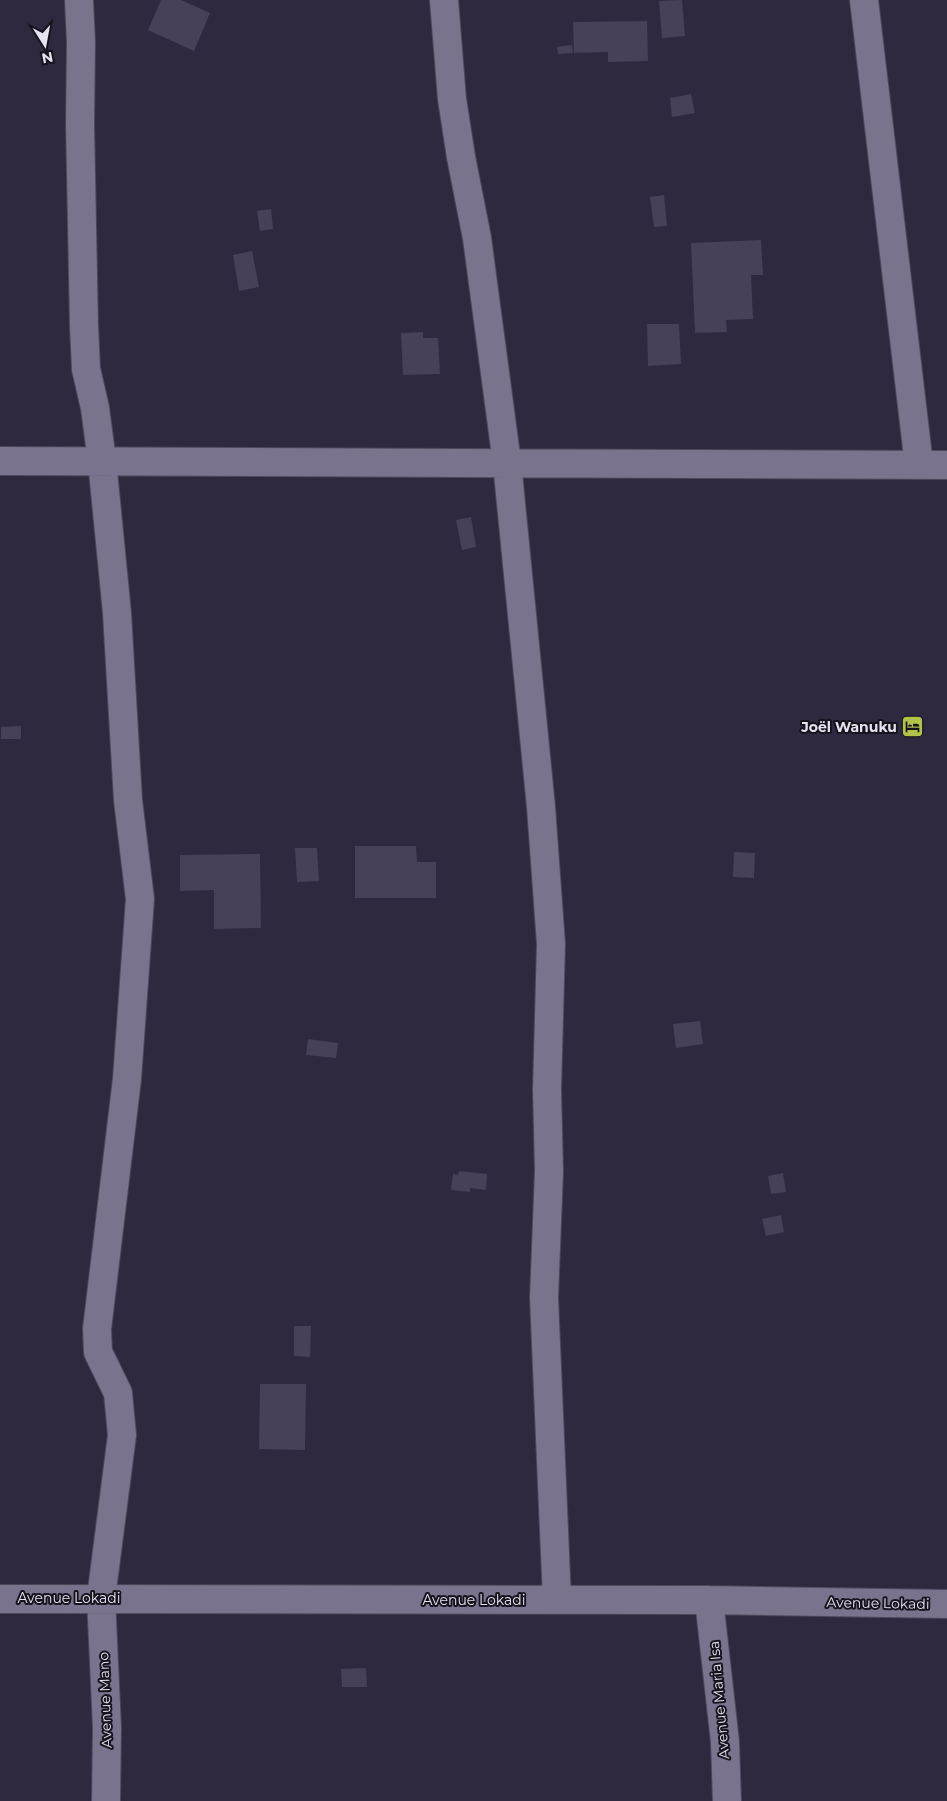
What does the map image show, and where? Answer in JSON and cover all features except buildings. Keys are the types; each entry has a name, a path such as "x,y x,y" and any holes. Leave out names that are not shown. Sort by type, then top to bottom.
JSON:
{"street":[{"name":"Avenue Mano","path":"79,0 86,369 95,408 102,461 117,613 128,800 140,899 127,1079 97,1329 98,1352 118,1393 122,1435 101,1598 107,1728 106,1801"},
{"path":"444,0 452,99 477,238 507,463 541,807 551,944 547,1090 549,1171 544,1298 557,1600"},
{"path":"864,0 919,465"},
{"path":"0,461 947,465"},
{"name":"Avenue Lokadi","path":"0,1599 709,1600 947,1604"},
{"name":"Avenue Maria Isa","path":"709,1600 725,1742 727,1801"}],"place":[{"name":"Joël Wanuku","path":"913,727"}]}
